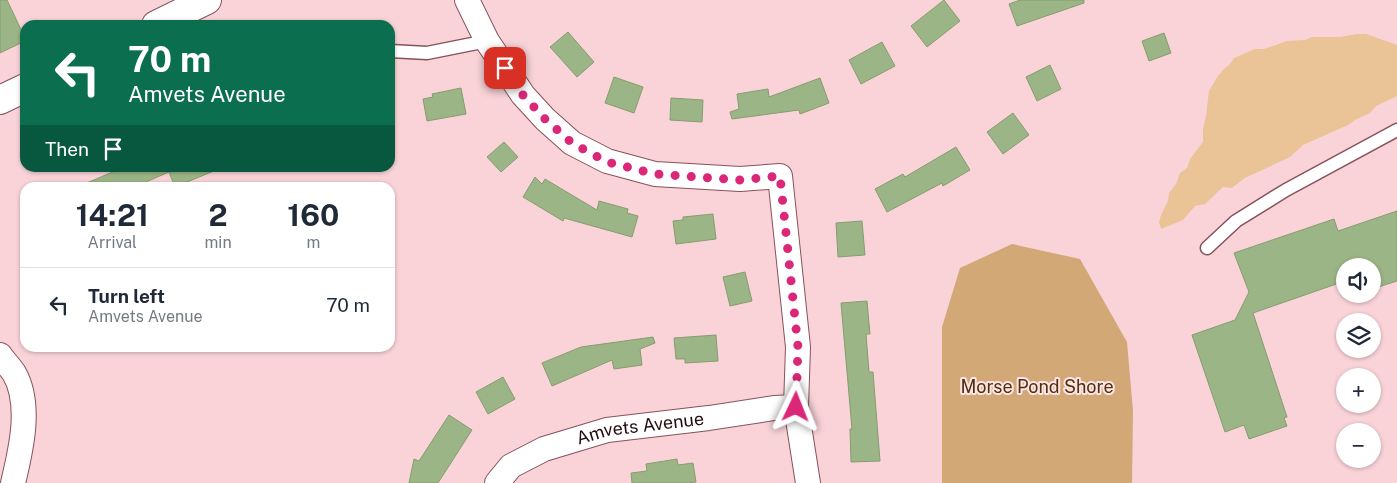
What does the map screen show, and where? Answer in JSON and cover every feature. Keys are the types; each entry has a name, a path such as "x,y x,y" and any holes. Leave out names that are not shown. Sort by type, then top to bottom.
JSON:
{"main road":[{"path":"166,20 207,0"},
{"path":"0,100 20,90"}],"street":[{"path":"467,0 487,41 523,95 545,119 572,143 607,162 655,174 740,180 780,176 798,347 796,407 808,483"},
{"path":"0,355 14,374 24,404 24,422 13,483"},
{"name":"Amvets Avenue","path":"497,483 511,466 544,449 607,430 774,408 796,407"}],"lane":[{"path":"395,51 427,53 487,41"},
{"path":"1206,248 1236,221 1286,190 1397,130"}],"shaded area":[{"path":"1366,34 1397,45 1397,96 1376,106 1370,113 1348,125 1303,145 1290,157 1245,178 1232,188 1223,187 1205,204 1195,206 1183,220 1161,229 1159,222 1168,201 1169,193 1176,184 1180,173 1187,168 1190,159 1203,142 1203,129 1209,91 1218,76 1234,58 1255,49 1264,49 1287,41"}],"green space":[{"name":"Morse Pond Shore","path":"1012,244 1080,259 1127,342 1133,411 1132,483 942,483 942,327 960,268"}],"building":[{"path":"0,0 7,0 20,27 20,43 0,53"},
{"path":"944,0 960,21 927,47 911,26"},
{"path":"1020,0 1084,0 1084,3 1017,26 1009,4"},
{"path":"568,32 594,62 577,77 550,47"},
{"path":"1164,33 1171,53 1149,61 1142,41"},
{"path":"882,42 895,66 861,84 849,60"},
{"path":"1050,65 1061,89 1037,101 1026,77"},
{"path":"614,77 643,87 634,113 605,103"},
{"path":"820,78 829,103 800,114 799,110 732,119 730,112 739,109 737,94 768,89 769,97"},
{"path":"461,88 466,114 427,121 423,99 433,97 432,94"},
{"path":"671,98 703,100 702,122 670,120"},
{"path":"1013,113 1029,135 1003,154 987,132"},
{"path":"504,142 518,157 501,172 487,157"},
{"path":"956,147 970,170 943,186 942,183 887,212 875,189 903,174 905,177"},
{"path":"113,172 169,172 146,182 89,182"},
{"path":"169,172 211,172 187,182 173,182"},
{"path":"535,177 542,184 545,179 597,210 599,201 628,209 627,213 638,216 632,237 564,218 563,221 523,197"},
{"path":"1397,211 1397,281 1381,286 1381,258 1336,258 1336,284 1253,313 1287,417 1284,418 1287,426 1249,439 1244,425 1225,432 1192,335 1235,320 1249,292 1234,253 1334,219 1338,231"},
{"path":"713,214 716,239 676,244 673,221 683,220 683,217"},
{"path":"862,221 865,255 838,257 836,223"},
{"path":"745,272 752,301 730,306 723,277"},
{"path":"867,301 870,334 866,334 869,372 873,372 880,461 851,462 850,429 852,429 841,303"},
{"path":"716,335 718,361 685,363 685,359 676,359 674,338"},
{"path":"653,337 655,343 640,349 642,365 614,369 612,360 552,386 542,363 581,347"},
{"path":"503,377 515,399 488,414 476,392"},
{"path":"449,415 472,430 438,483 409,483 414,459 419,461"},
{"path":"677,459 678,465 693,463 696,482 632,483 631,473 647,471 646,464"}],"route":[{"path":"505,68 523,95 545,119 572,143 607,162 655,174 740,180 780,176 798,347 796,407"}]}
